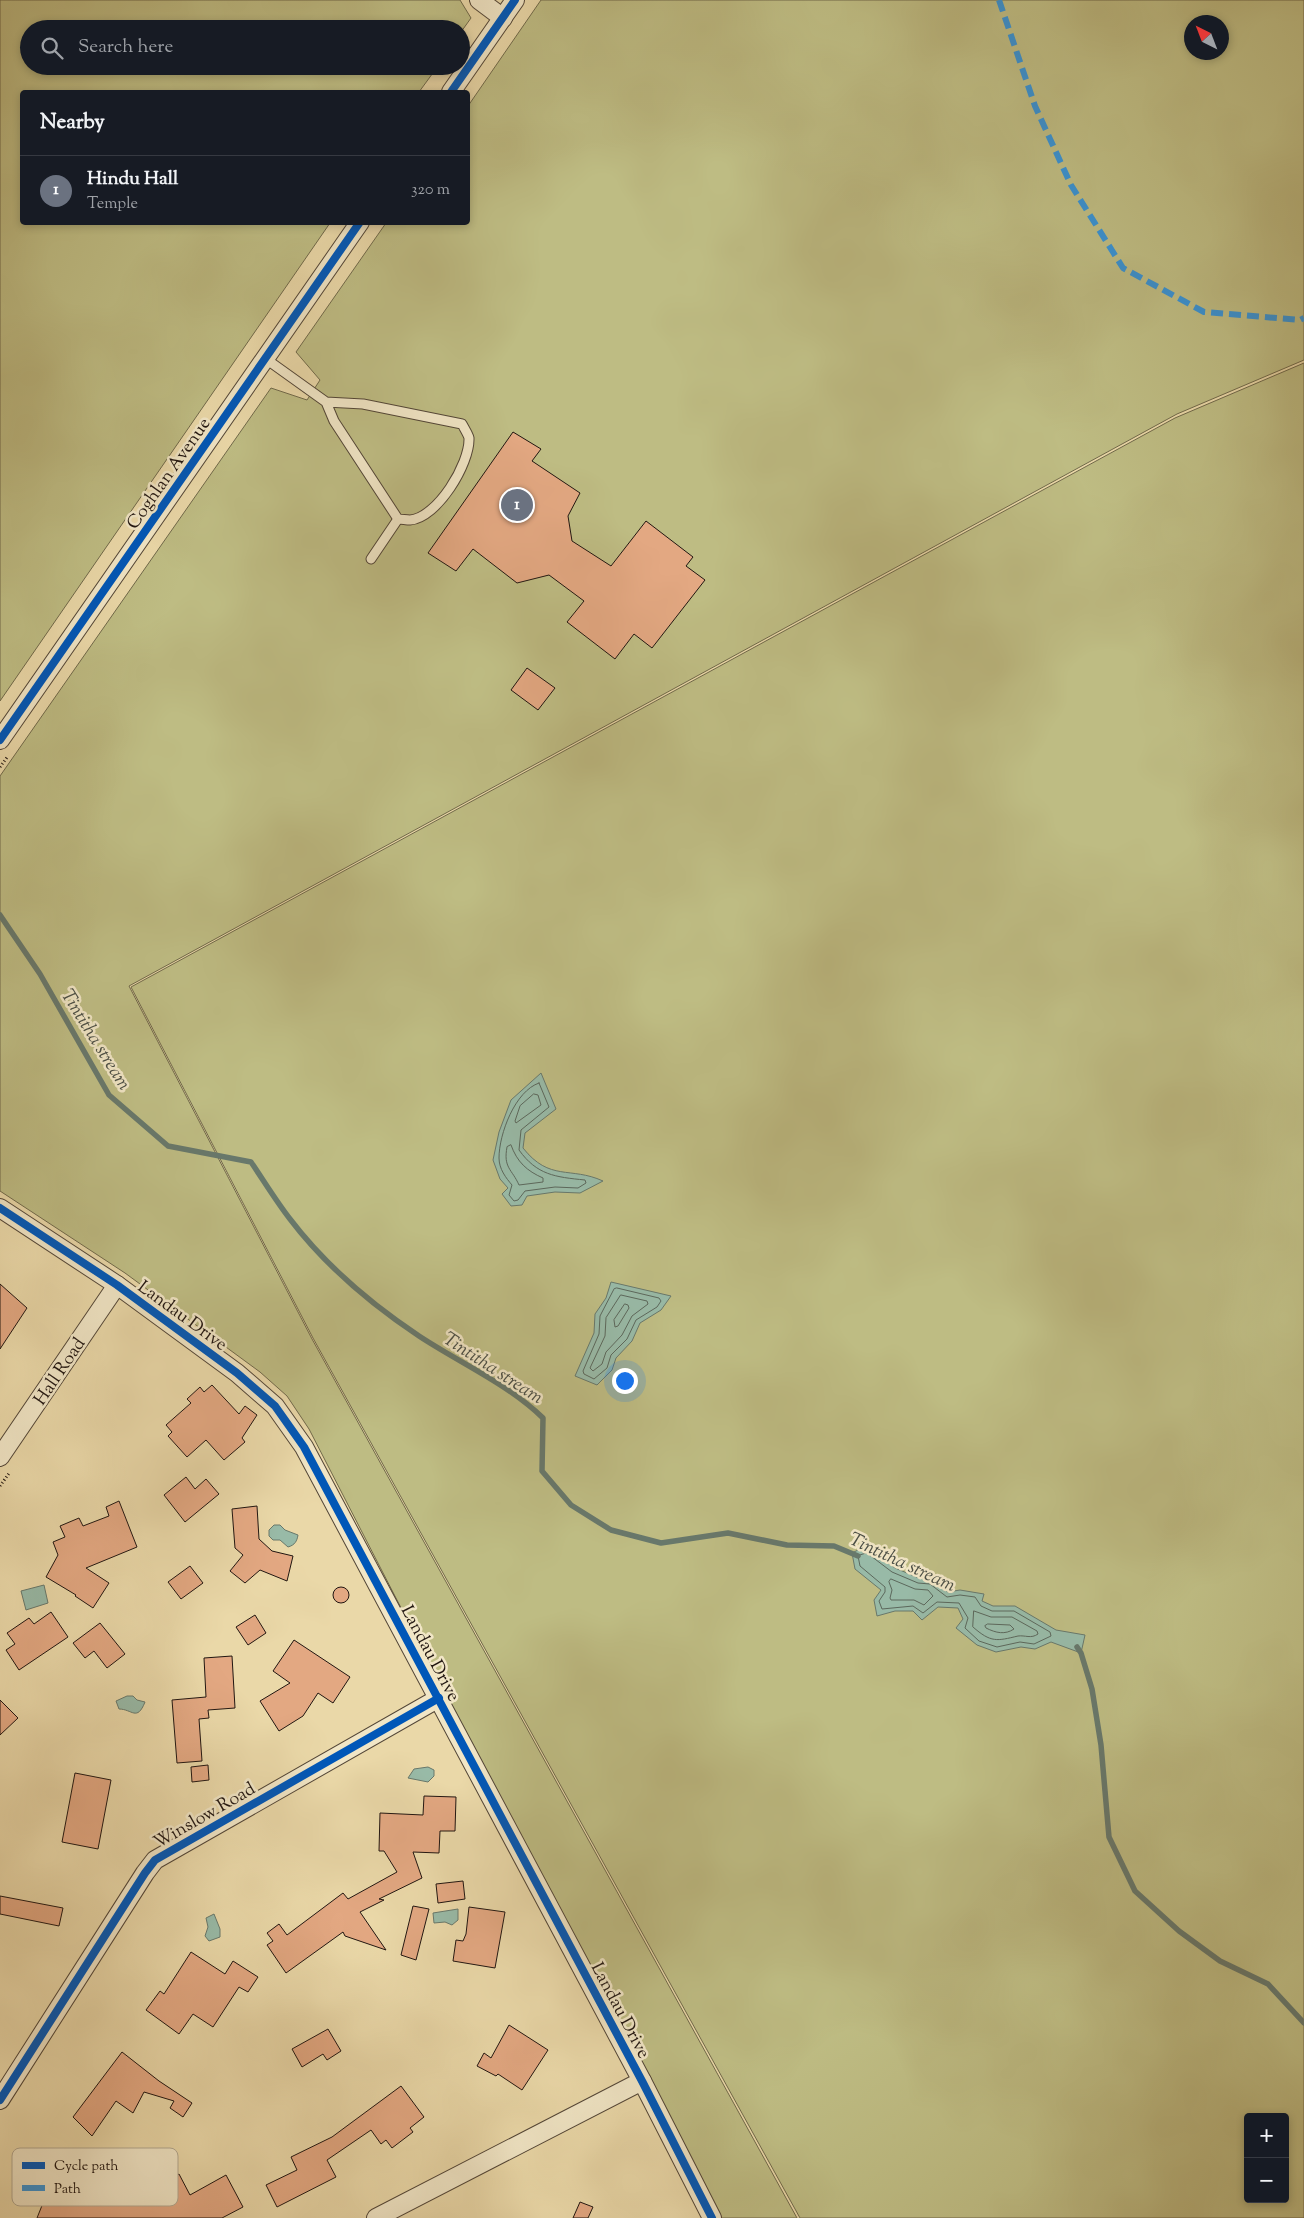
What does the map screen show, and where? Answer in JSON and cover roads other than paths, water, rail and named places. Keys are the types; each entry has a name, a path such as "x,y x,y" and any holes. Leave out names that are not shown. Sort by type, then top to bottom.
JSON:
{"street":[{"path":"479,0 503,18"},
{"path":"470,65 515,0"},
{"path":"452,90 463,75"},
{"name":"Coghlan Avenue","path":"0,740 358,225"},
{"name":"Landau Drive","path":"0,1208 117,1285 237,1373 275,1406 304,1447 642,2081 712,2218"},
{"name":"Hall Road","path":"0,1457 117,1285"},
{"name":"Winslow Road","path":"0,2100 145,1873 156,1860 439,1698"},
{"path":"376,2218 642,2081"}],"lane":[{"path":"266,359 326,402 334,421 398,519"},
{"path":"326,402 363,404 462,424 469,438 463,465 449,491 429,511 411,520 398,519"},
{"path":"371,559 398,519"}],"water":[{"path":"541,1073 556,1109 525,1133 523,1148 533,1159 551,1169 580,1174 603,1181 580,1193 555,1192 527,1196 522,1205 511,1206 502,1194 508,1188 500,1179 493,1160 499,1132 511,1100"},
{"path":"611,1282 671,1296 661,1310 640,1323 632,1341 616,1358 612,1370 597,1385 575,1376 594,1333 595,1314 606,1298"},
{"path":"274,1525 280,1525 285,1530 298,1535 295,1542 288,1547 280,1540 273,1540 269,1536 269,1530"},
{"path":"866,1546 895,1568 919,1578 932,1579 948,1592 960,1590 984,1594 982,1601 993,1606 1015,1606 1056,1630 1085,1635 1081,1653 1051,1642 1035,1649 1021,1647 996,1652 977,1645 956,1628 963,1619 958,1608 938,1607 922,1620 913,1611 895,1611 877,1616 874,1600 881,1590 855,1569 852,1553"},
{"path":"44,1585 48,1603 26,1610 21,1591"},
{"path":"127,1696 133,1696 137,1700 145,1702 139,1712 134,1713 119,1709 116,1701"},
{"path":"428,1767 434,1770 434,1776 428,1782 408,1778 414,1769"},
{"path":"458,1909 458,1920 452,1925 445,1922 434,1923 433,1913"},
{"path":"214,1914 220,1929 220,1937 209,1941 205,1936 208,1927 206,1918"}],"waterway":[{"name":"Tintitha stream","path":"0,915 40,974 109,1095 168,1146 251,1162 290,1219 318,1252 350,1283 419,1336 499,1384 543,1418 542,1471 571,1505 611,1530 661,1543 728,1533 787,1545 834,1546 858,1556"},
{"name":"Tintitha stream","path":"1077,1647 1081,1653 1092,1689 1101,1745 1109,1837 1135,1891 1179,1931 1220,1961 1268,1984 1304,2023"}],"place":[{"name":"Hindu Hall","path":"517,505"}]}
